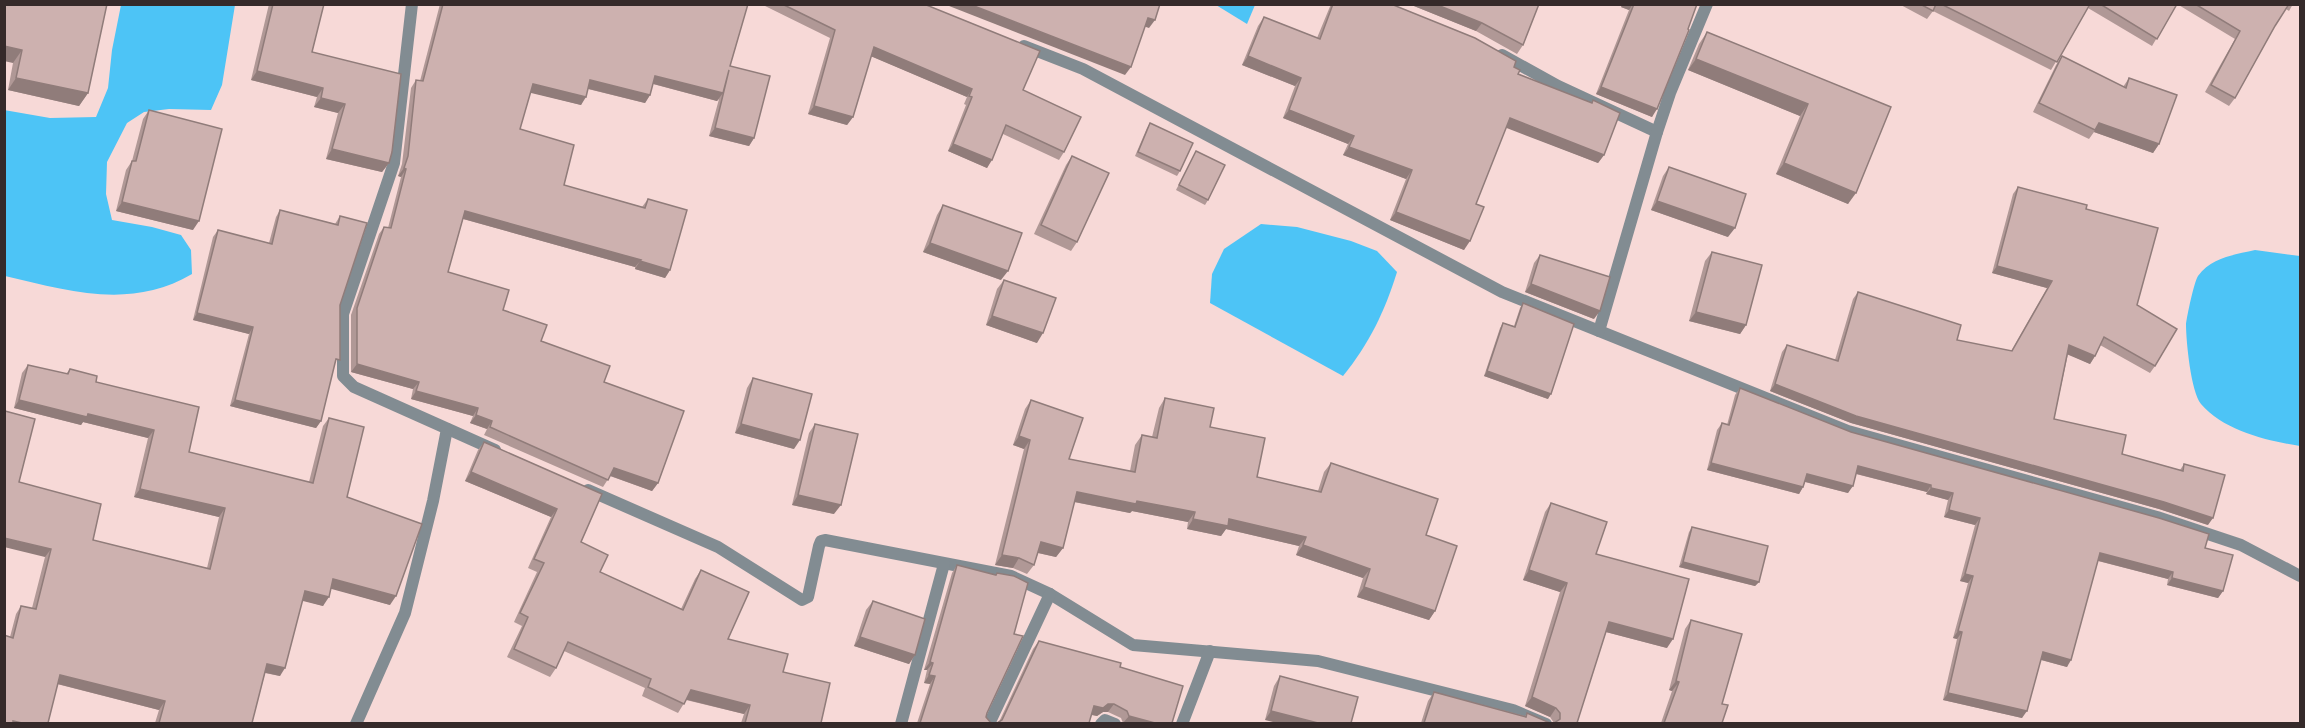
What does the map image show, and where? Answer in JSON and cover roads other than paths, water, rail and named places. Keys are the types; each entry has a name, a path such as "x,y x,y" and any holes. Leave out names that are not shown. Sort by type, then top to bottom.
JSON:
{"street":[{"path":"412,4 394,163 343,314 343,376 354,387 512,457"},
{"path":"1599,331 1657,132 1670,93 1707,4"},
{"path":"1007,39 1083,69 1502,292 1848,431 2157,517 2241,546 2301,576"},
{"path":"1492,50 1558,86 1657,132"},
{"path":"356,723 405,613 433,501 447,429"},
{"path":"577,486 718,547 802,600 808,597 820,541 1011,576 1050,594 1133,645 1318,661 1513,710 1546,723"},
{"path":"901,723 944,564"},
{"path":"989,723 1050,594"},
{"path":"1182,723 1210,651"},
{"path":"1101,723 1105,720 1115,723"}],"water":[{"path":"121,5 235,5 222,85 211,110 169,109 144,112 127,123 107,162 106,194 112,220 181,235 191,250 192,274 169,285 146,292 123,294 76,291 5,276 4,110 50,118 96,117 108,88 112,50"},
{"path":"1216,5 1255,5 1247,24"},
{"path":"1261,224 1297,227 1351,241 1377,251 1397,272 1375,327 1361,352 1343,376 1210,303 1212,274 1224,249"},
{"path":"2255,250 2300,256 2300,446 2261,438 2234,428 2201,404 2194,389 2186,324 2198,276 2217,261 2231,255"}]}
